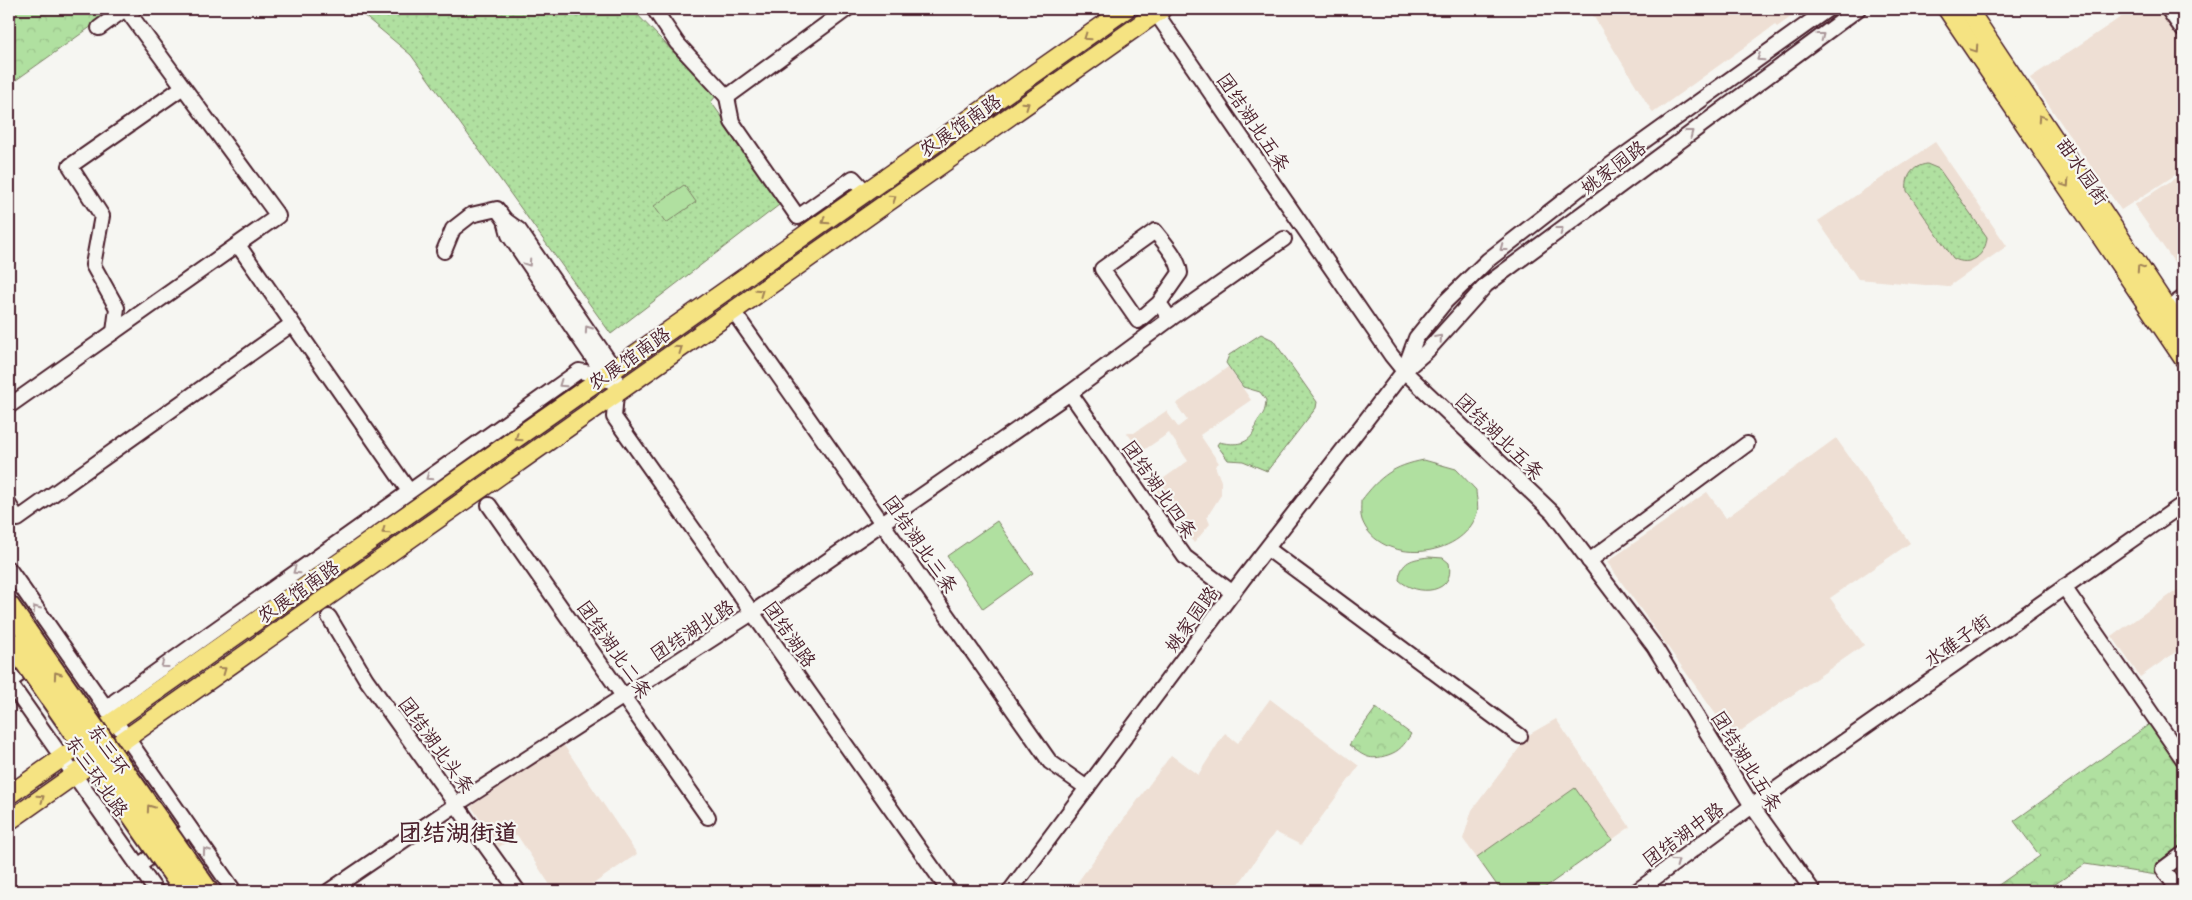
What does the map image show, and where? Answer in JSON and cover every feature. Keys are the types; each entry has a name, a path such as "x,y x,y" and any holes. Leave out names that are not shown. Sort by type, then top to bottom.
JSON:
{"highway":[{"name":"东三环","path":"9,606 16,638 185,891"},
{"name":"东三环","path":"16,638 208,891"}],"main road":[{"name":"农展馆南路","path":"111,716 610,373 1126,9"},
{"name":"甜水园街","path":"1947,9 2161,313 2183,332"},
{"name":"甜水园街","path":"1968,9 2161,313 2183,358"},
{"name":"农展馆南路","path":"9,821 616,394 1156,10"},
{"path":"9,795 61,758 111,716"}],"street":[{"path":"9,406 278,216 126,9 99,28"},
{"path":"654,9 677,43 727,96 732,122 798,217 853,178 866,192"},
{"path":"727,96 846,9"},
{"name":"姚家园路","path":"1404,371 1416,338 1444,302 1488,260 1598,174 1828,9"},
{"name":"姚家园路","path":"1010,891 1233,593 1404,371 1427,351 1486,285 1858,9"},
{"path":"2168,9 2183,30"},
{"name":"团结湖北五条","path":"1156,10 1404,371 1553,513 1654,646 1752,806 1813,891"},
{"path":"114,332 117,308 93,265 102,216 70,166 183,87"},
{"path":"444,251 453,229 471,215 497,209 504,220 519,230 610,373"},
{"path":"1155,231 1179,265 1180,273 1159,303 1138,321 1102,269 1155,231"},
{"name":"团结湖北路","path":"329,891 457,804 752,613 884,523 1070,393 1170,318 1284,239"},
{"path":"238,245 409,491"},
{"path":"2161,313 2183,298"},
{"path":"1159,303 1170,318"},
{"name":"团结湖北三条","path":"733,311 884,523 1050,762 1087,788"},
{"path":"9,505 18,518 292,324"},
{"name":"农展馆南路","path":"111,716 115,701 579,371 610,373"},
{"name":"团结湖路","path":"610,373 616,394 614,417 949,891"},
{"name":"团结湖北四条","path":"1070,393 1185,557 1233,593"},
{"path":"1589,561 1747,444"},
{"name":"团结湖北二条","path":"489,504 708,817"},
{"name":"水碓子街","path":"1752,806 2183,504"},
{"path":"1268,549 1520,736"},
{"path":"9,569 234,891"},
{"path":"2064,588 2183,760"},
{"name":"团结湖北头条","path":"329,617 366,679 518,891"},
{"path":"9,682 61,644"},
{"name":"东三环北路","path":"9,682 73,776 156,891"},
{"name":"团结湖中路","path":"1636,891 1752,806"},
{"path":"138,866 190,829"},
{"path":"2179,891 2163,869 2183,854"}],"shaded area":[{"path":"1589,9 1802,9 1777,27 1775,25 1653,113"},
{"path":"2133,9 2161,9 2183,40 2183,170 2121,210 2030,78"},
{"path":"1935,142 2007,246 1948,287 1858,279 1818,221"},
{"path":"2183,173 2183,267 2179,269 2134,205"},
{"path":"1228,367 1251,400 1200,435 1219,463 1215,466 1221,481 1221,495 1207,517 1210,524 1194,543 1153,486 1188,461 1169,433 1141,452 1127,433 1134,433 1166,411 1178,427 1187,420 1176,404"},
{"path":"1836,438 1910,543 1830,598 1864,645 1732,737 1607,562 1707,492 1726,518"},
{"path":"2183,586 2183,647 2140,677 2112,636"},
{"path":"1270,699 1359,766 1301,845 1275,832 1234,891 1222,891 1211,884 1204,891 1071,891 1171,755 1198,775 1225,733 1238,743"},
{"path":"1556,719 1630,827 1540,891 1501,891 1463,839 1472,810 1530,734"},
{"path":"563,744 637,854 583,891 554,891 517,835 499,847 471,806"}],"green space":[{"path":"9,9 116,9 9,85"},
{"path":"356,9 632,9 716,96 711,102 783,202 611,334 411,55"},
{"path":"1927,164 1939,169 1987,237 1984,249 1976,258 1959,261 1953,258 1907,191 1908,177 1917,167"},
{"path":"684,185 696,202 666,223 654,206"},
{"path":"1261,334 1273,340 1317,402 1316,408 1267,471 1243,461 1228,460 1217,445 1219,442 1234,444 1247,440 1251,437 1256,424 1264,412 1266,400 1260,392 1243,387 1226,363 1229,355"},
{"path":"1424,460 1456,469 1476,490 1477,513 1469,529 1456,540 1439,548 1421,551 1402,550 1385,545 1371,535 1362,520 1361,501 1374,485 1388,473 1404,465"},
{"path":"997,521 1033,573 983,609 947,556"},
{"path":"1429,557 1443,558 1449,563 1450,573 1447,581 1441,586 1433,590 1415,589 1399,580 1402,569 1408,562"},
{"path":"1376,708 1411,734 1396,752 1372,758 1363,755 1349,745"},
{"path":"2158,718 2183,754 2183,884 2173,870 2168,868 2163,876 2085,864 2045,891 1990,891 2040,856 2014,821"},
{"path":"1575,788 1612,840 1540,891 1501,891 1477,857"}],"district":[{"name":"团结湖街道","path":"458,833"}]}
